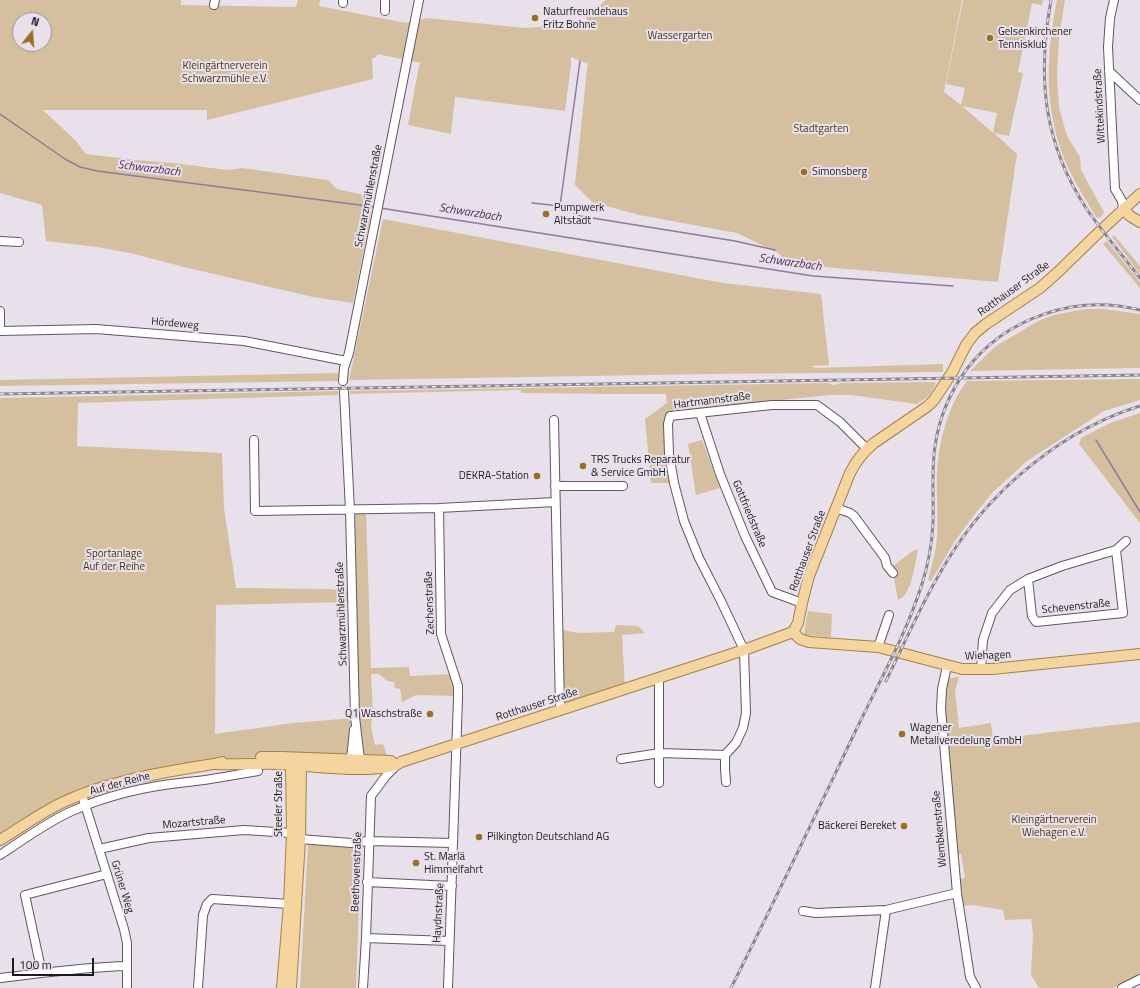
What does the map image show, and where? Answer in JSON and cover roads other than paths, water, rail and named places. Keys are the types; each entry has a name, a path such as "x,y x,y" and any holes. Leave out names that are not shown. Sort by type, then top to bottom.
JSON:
{"main road":[{"name":"Rotthauser Straße","path":"355,762 399,763 560,709 744,650 793,632 798,623 810,576 854,464 867,449 928,406 934,400 953,371 966,345 975,334 986,324 1049,280 1140,194"},
{"path":"1123,209 1130,216 1140,222"},
{"name":"Wiehagen","path":"793,632 800,639 809,642 878,647 962,669 981,670 1140,654"},
{"name":"Auf der Reihe","path":"0,840 46,811 68,800 119,783 188,768 247,758 296,762 355,762"},
{"name":"Steeler Straße","path":"282,988 290,904 296,762"},
{"name":"Steeler Straße","path":"291,988 300,839 296,762"}],"street":[{"path":"385,0 385,11"},
{"name":"Schwarzmühlenstraße","path":"415,0 415,16"},
{"name":"Schwarzmühlenstraße","path":"343,381 419,0"},
{"name":"Wittekindstraße","path":"1114,0 1110,18 1108,47 1109,71 1115,189 1122,201 1123,209"},
{"path":"1109,71 1140,100"},
{"path":"0,241 20,242"},
{"name":"Hördeweg","path":"0,311 0,331 96,329 237,340 346,361"},
{"name":"Schwarzmühlenstraße","path":"344,392 350,510 355,762"},
{"name":"Hartmannstraße","path":"744,650 699,558 684,520 674,483 669,454 668,424 670,416 772,405 817,405 840,422 867,449"},
{"name":"Gottfriedstraße","path":"700,413 720,474 745,536 772,592 802,603"},
{"path":"554,420 560,709"},
{"path":"254,440 255,512 439,508 555,502"},
{"path":"555,486 623,486"},
{"name":"Zechenstraße","path":"439,508 441,634 458,686 458,731 456,744"},
{"path":"836,508 854,516 885,558 887,566 893,574"},
{"path":"981,670 983,640 992,613 1010,590 1028,579 1062,566 1116,550 1126,541"},
{"name":"Schevenstraße","path":"1028,579 1032,616 1036,622 1123,613 1116,550"},
{"path":"878,647 890,615"},
{"path":"726,782 724,769 725,755 736,743 743,728 746,713 744,650"},
{"name":"Wembkenstraße","path":"947,666 942,689 940,709 957,893 970,977 976,988"},
{"path":"659,678 659,782"},
{"name":"Haydnstraße","path":"448,988 456,744"},
{"path":"621,759 660,753 725,755"},
{"name":"Beethovenstraße","path":"363,988 371,796 386,776 399,763"},
{"name":"Auf der Reihe","path":"0,855 64,814 85,806 131,792 160,786 258,771"},
{"name":"Grüner Weg","path":"82,795 124,928 127,943 127,988"},
{"name":"Mozartstraße","path":"99,849 157,837 244,830 292,833"},
{"path":"300,839 351,843 369,841 452,843"},
{"path":"42,973 25,895 107,874"},
{"path":"368,882 452,886"},
{"path":"803,912 816,913 886,910 957,893"},
{"path":"198,988 203,915 207,904 212,899 290,904"},
{"path":"875,988 886,910"},
{"path":"366,938 449,941"},
{"path":"0,978 127,966"},
{"path":"1122,988 1140,979"}],"waterway":[{"path":"560,206 580,61"},
{"name":"Schwarzbach","path":"0,114 65,159 80,167 97,171 375,207"},
{"path":"532,203 560,206 580,216 735,241 775,250"},
{"name":"Schwarzbach","path":"380,208 813,276 953,286"},
{"name":"Schwarzbach","path":"1096,440 1140,512"}],"railway":[{"path":"1051,0 1047,28 1045,83 1047,109 1061,161 1073,186 1088,211 1140,278"},
{"path":"731,988 892,658 916,603 926,569 932,539 933,466 935,446 942,416 960,378 982,352 1001,336 1044,314 1067,308 1091,305 1116,306 1140,310"},
{"path":"0,394 1140,375"},
{"path":"886,681 936,579 956,547 992,501 1036,461 1061,444 1086,429 1113,416 1140,406"}],"place":[{"name":"Naturfreundehaus Fritz Bohne","path":"535,18"},
{"name":"Gelsenkirchener Tennisklub","path":"990,38"},
{"name":"Simonsberg","path":"804,172"},
{"name":"Pumpwerk Altstadt","path":"546,214"},
{"name":"TRS Trucks Reparatur & Service GmbH","path":"583,466"},
{"name":"DEKRA-Station","path":"537,476"},
{"name":"Q1 Waschstraße","path":"430,714"},
{"name":"Wagener Metallveredelung GmbH","path":"902,734"},
{"name":"Bäckerei Bereket","path":"904,826"},
{"name":"Pilkington Deutschland AG","path":"479,837"},
{"name":"St. Marlä Himmelfahrt","path":"416,863"}],"park label":[{"name":"Wassergarten","path":"680,36"},
{"name":"Kleingärtnerverein Schwarzmühle e.V.","path":"225,72"},
{"name":"Stadtgarten","path":"821,129"},
{"name":"Sportanlage Auf der Reihe","path":"114,560"},
{"name":"Kleingärtnerverein Wiehagen e.V.","path":"1054,826"}]}
